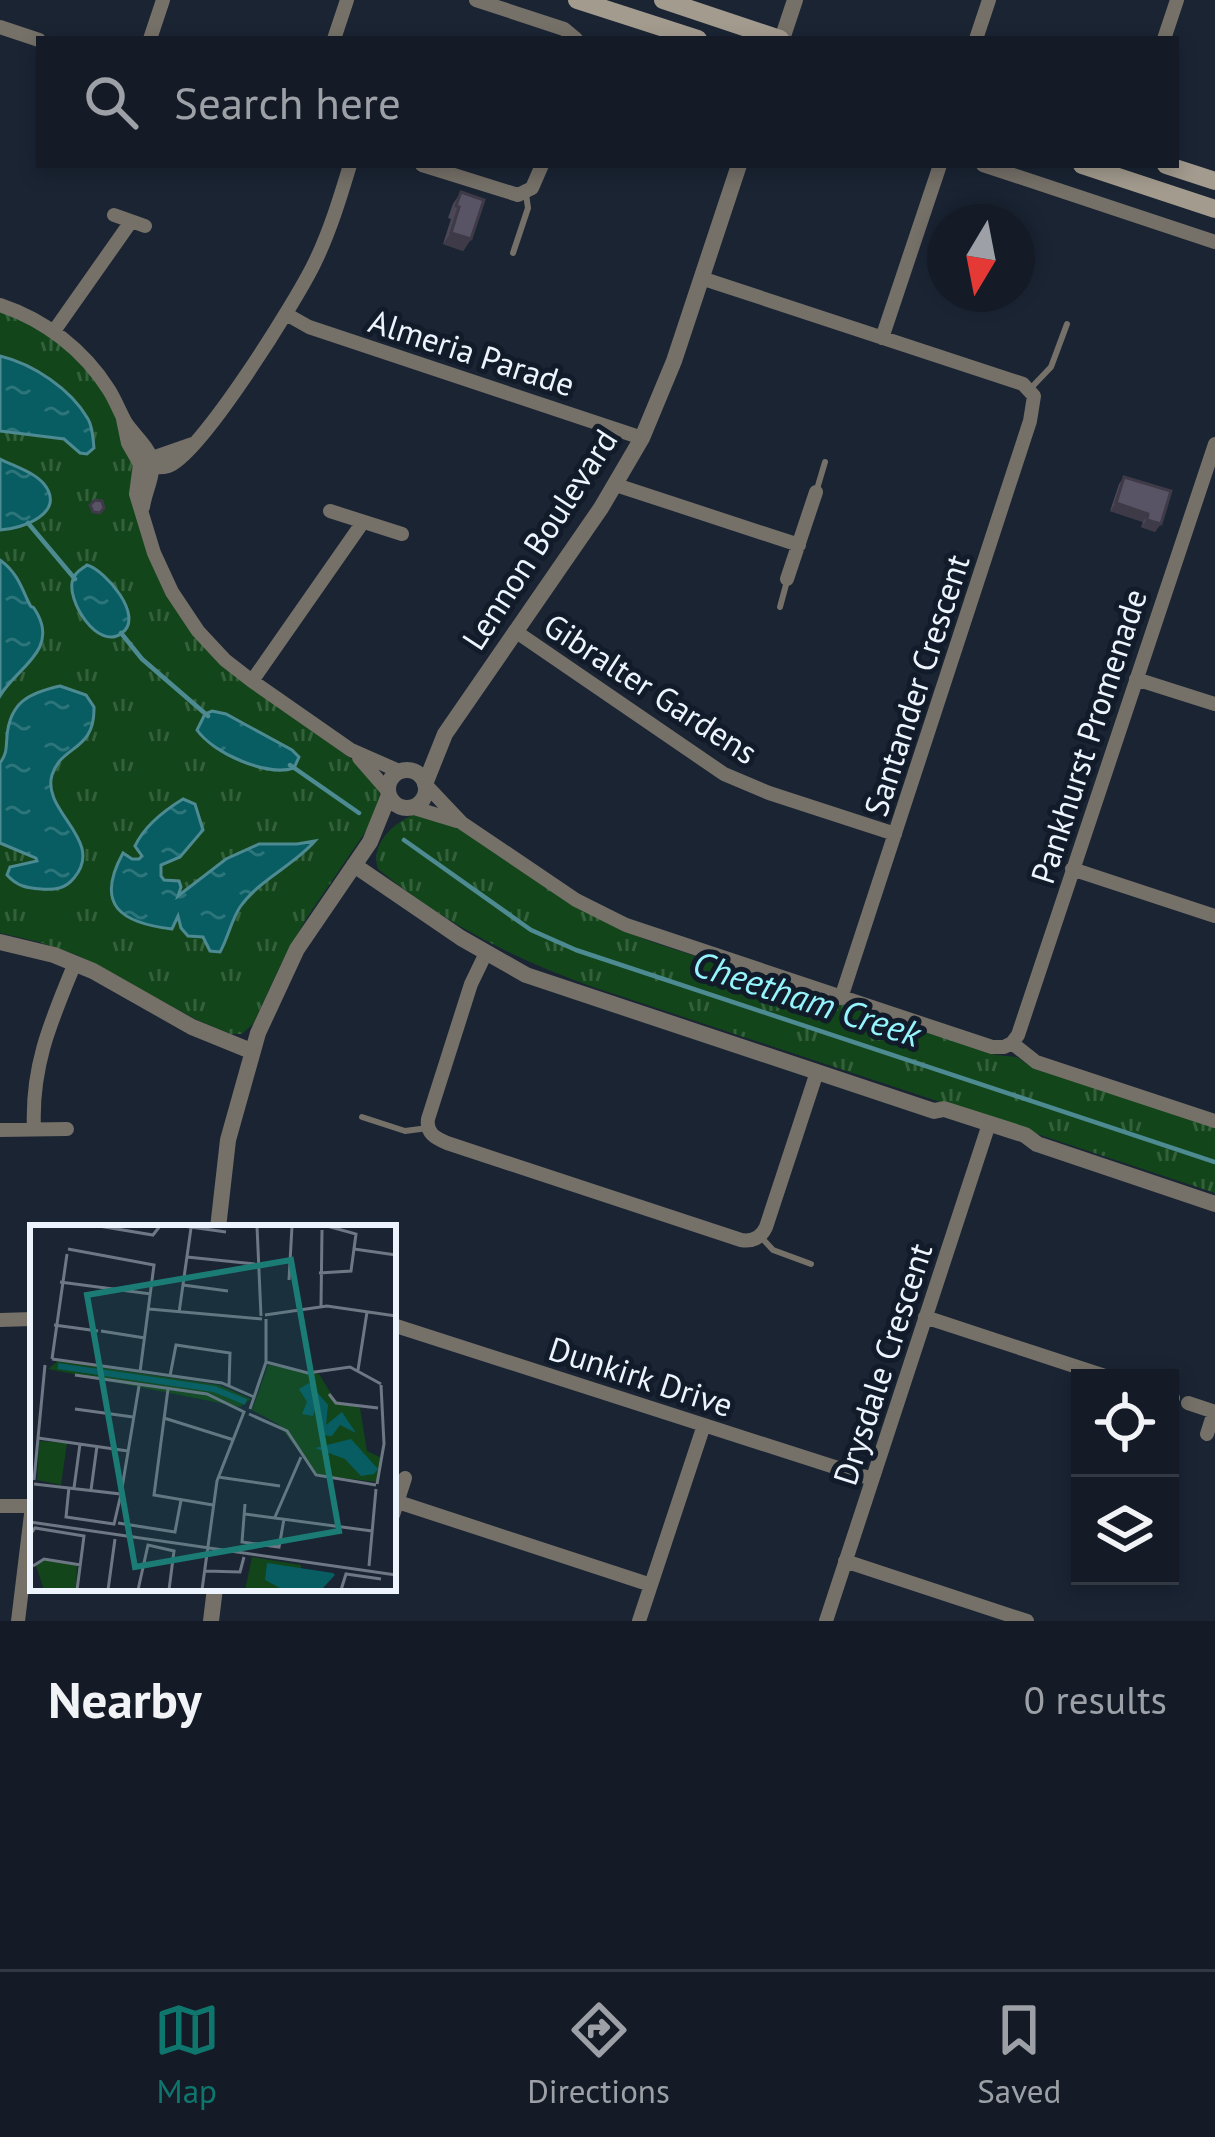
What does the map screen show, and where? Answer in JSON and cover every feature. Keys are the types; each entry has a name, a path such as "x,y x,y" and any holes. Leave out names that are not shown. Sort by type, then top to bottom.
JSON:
{"main road":[{"path":"577,0 689,36"},
{"path":"663,0 772,36"},
{"path":"1091,168 1215,208"},
{"path":"1175,168 1215,181"}],"street":[{"path":"151,36 163,0"},
{"path":"335,36 347,0"},
{"path":"476,0 564,29 572,36"},
{"path":"782,36 795,0"},
{"path":"977,36 988,0"},
{"path":"1165,36 1177,0"},
{"path":"0,27 36,39"},
{"path":"0,305 54,332 95,370 123,419 128,443 148,462 175,463 197,442 286,314 325,239 349,168"},
{"path":"431,168 513,194 526,193 541,168"},
{"name":"Lennon Boulevard","path":"426,784 446,734 616,484 642,438 670,374 738,168"},
{"path":"882,338 939,168"},
{"path":"992,168 1215,242"},
{"path":"54,332 137,224 114,215"},
{"path":"701,278 1030,389"},
{"name":"Almeria Parade","path":"286,314 309,327 642,438"},
{"name":"Santander Crescent","path":"841,998 1030,421 1035,400 1030,389"},
{"name":"Pankhurst Promenade","path":"1012,1043 1215,444"},
{"path":"148,462 136,494 160,570 210,645 251,681 351,750 417,772 462,823 576,900 626,926 992,1047 1012,1043 1036,1062 1215,1121"},
{"path":"616,484 799,545"},
{"path":"787,579 816,492"},
{"path":"330,511 402,534"},
{"path":"251,681 363,522"},
{"name":"Gibralter Gardens","path":"515,632 724,774 895,834"},
{"path":"1136,679 1215,704"},
{"name":"Lennon Boulevard","path":"402,770 446,734"},
{"path":"351,750 395,804 462,823"},
{"path":"218,1225 228,1140 251,1051 297,949 370,842 391,778 402,770"},
{"path":"370,842 423,800 426,784"},
{"path":"354,865 486,953 548,984 934,1111 944,1109 987,1128 1025,1136 1215,1204"},
{"path":"1072,869 1215,916"},
{"path":"0,942 75,963 192,1027 251,1051"},
{"path":"486,953 471,984 430,1111 428,1128 447,1143 749,1241 766,1227 817,1072"},
{"path":"34,1129 40,1053 75,963"},
{"name":"Drysdale Crescent","path":"826,1621 987,1128"},
{"path":"0,1130 68,1129"},
{"path":"926,1317 1084,1369"},
{"path":"0,1320 30,1319"},
{"name":"Dunkirk Drive","path":"396,1325 872,1479"},
{"path":"1179,1401 1215,1412 1207,1434"},
{"path":"639,1621 704,1425"},
{"path":"396,1506 404,1478"},
{"path":"396,1509 651,1585"},
{"path":"18,1621 30,1529"},
{"path":"845,1561 1027,1621"},
{"path":"211,1621 214,1591"}],"lane":[{"path":"513,253 528,208 526,193"},
{"name":"Santander Crescent","path":"1030,389 1051,367 1067,325"},
{"path":"816,492 826,462"},
{"path":"780,607 787,579"},
{"path":"362,1117 405,1131 428,1128"},
{"path":"760,1236 773,1250 812,1264"}],"green space":[{"path":"0,311 53,338 77,358 107,396 137,463 148,551 240,680 356,762 379,788 381,801 370,825 306,919 253,1024 242,1034 197,1020 77,955 0,933"},
{"path":"415,814 445,821 551,891 652,942 996,1055 1017,1057 1215,1127 1215,1193 593,987 508,952 454,923 378,869 380,843"}],"water":[{"path":"0,356 38,372 72,398 90,422 94,448 80,453 64,439 0,431"},
{"path":"0,459 40,480 50,503 30,523 0,530"},
{"path":"0,560 10,568 38,615 42,639 32,659 0,696"},
{"path":"87,565 112,584 126,605 128,625 113,637 94,630 74,599 73,579"},
{"path":"60,686 86,695 94,707 89,732 57,765 51,788 78,838 82,864 63,887 31,888 7,875 10,867 37,861 0,843 0,763 17,707 30,696"},
{"path":"212,711 292,750 299,757 294,768 256,766 215,747 197,730 205,714"},
{"path":"183,799 195,804 203,830 180,857 161,865 164,880 179,881 178,896 226,859 259,844 315,841 248,897 220,952 210,951 203,937 188,936 178,916 172,929 154,926 127,916 113,899 111,886 123,853 139,859 142,856 135,846 144,832"}],"building":[{"path":"461,192 484,200 471,239 451,233"},
{"path":"1124,477 1171,491 1161,524 1116,503"},
{"path":"102,501 100,513 90,505"}],"waterway":[{"name":"Cheetham Creek","path":"28,523 75,579"},
{"name":"Cheetham Creek","path":"121,633 142,659 208,716"},
{"name":"Cheetham Creek","path":"290,765 359,813"},
{"name":"Cheetham Creek","path":"404,840 531,930 576,950 1215,1162"}]}
